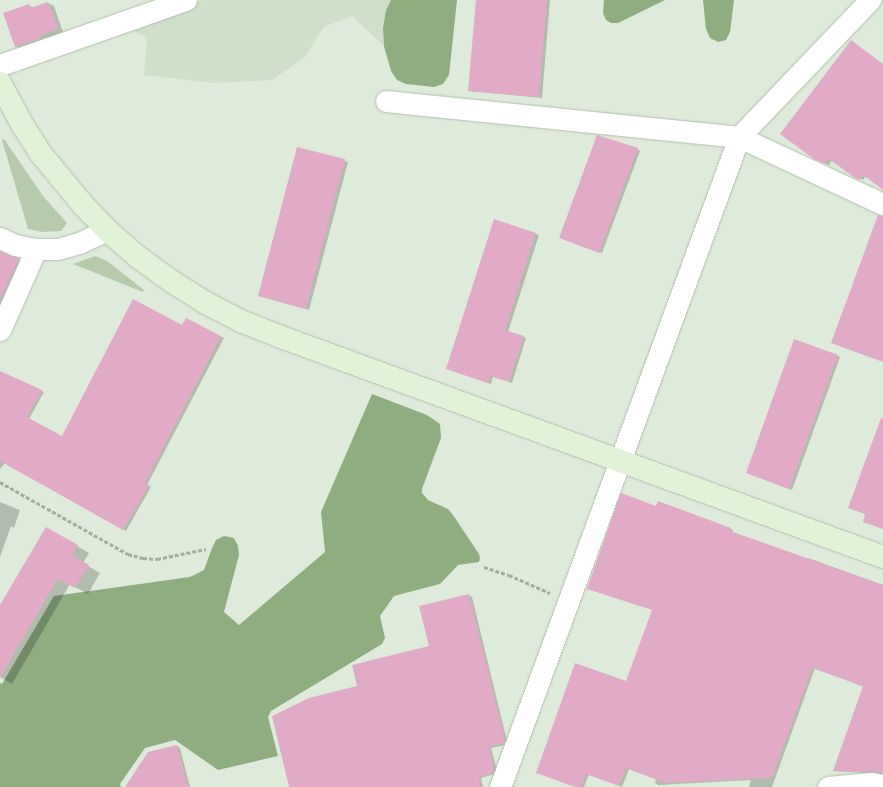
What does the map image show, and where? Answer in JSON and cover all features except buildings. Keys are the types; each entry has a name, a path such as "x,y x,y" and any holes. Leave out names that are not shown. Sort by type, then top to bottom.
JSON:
{"street":[{"path":"0,65 186,0"},
{"path":"500,787 739,137 870,0"},
{"path":"0,83 23,126 42,154 84,206 107,230 138,257 171,281 206,303 243,322 883,557"},
{"path":"386,101 739,137 883,204"},
{"path":"0,238 15,245 36,249 58,249 79,243 107,230"},
{"path":"0,330 36,249"},
{"path":"828,787 871,783 883,784"}],"path":[{"path":"0,482 128,554 143,558 157,559 206,549"},
{"path":"484,567 509,575 568,602"}],"shaded area":[{"path":"204,0 391,0 386,10 383,27 384,46 352,16 324,27 304,58 272,80 213,83 144,75 147,38 127,27"},
{"path":"4,139 43,196 67,223 61,231 43,232 28,229 2,140"},
{"path":"95,256 107,261 144,290 143,292 73,264"}],"green space":[{"path":"391,0 457,0 449,75 443,84 434,87 406,84 397,80 391,71 384,46 383,28 386,10"},
{"path":"604,0 665,0 618,23 611,23 606,20 603,13"},
{"path":"703,0 734,0 730,32 726,40 718,42 710,38 706,29"},
{"path":"372,394 427,415 440,424 441,438 422,489 422,493 428,500 448,509 453,515 479,554 479,562 458,565 440,584 394,596 380,616 385,638 382,644 271,711 268,717 278,756 218,770 175,740 145,748 120,784 121,787 0,787 0,683 2,684 54,596 190,577 204,570 216,540 224,536 234,538 238,546 239,555 224,612 239,625 325,552 321,512"}]}
